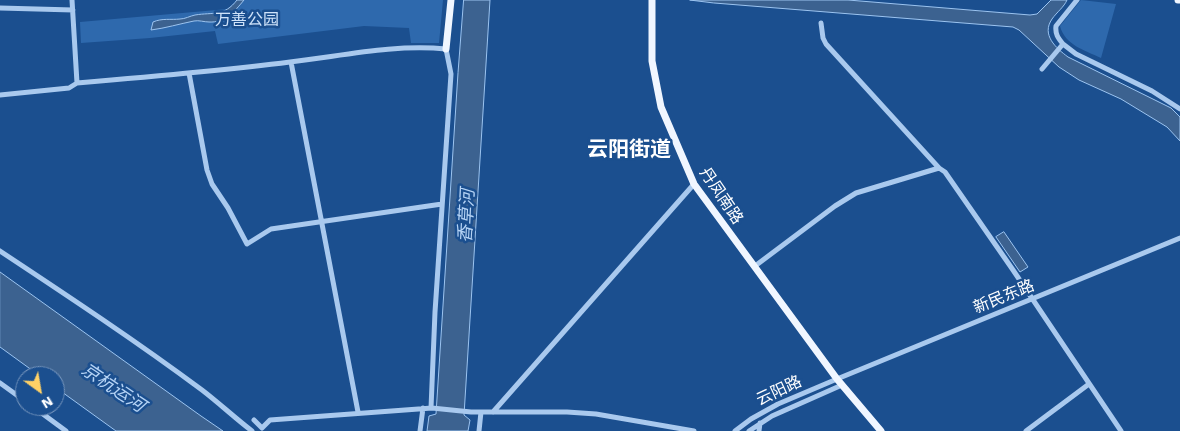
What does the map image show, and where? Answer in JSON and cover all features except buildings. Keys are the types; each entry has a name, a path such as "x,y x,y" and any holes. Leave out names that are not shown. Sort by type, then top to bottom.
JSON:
{"main road":[{"path":"446,49 451,0"},
{"name":"丹凤南路","path":"652,0 652,61 661,107 694,184 842,385 881,431"}],"street":[{"path":"72,0 78,84"},
{"path":"1077,0 1056,26 1056,31 1062,45 1076,54 1152,91 1180,109"},
{"path":"0,8 72,10"},
{"path":"821,23 823,38 826,44 939,168 945,172 1120,431"},
{"path":"1042,69 1062,45"},
{"path":"0,95 69,88 78,84 291,62 396,48 424,47 446,49 451,74 431,408"},
{"path":"291,62 358,412"},
{"path":"189,73 206,170 212,184 228,208 247,244 272,229 442,204"},
{"path":"755,266 835,206 856,193 939,168"},
{"path":"493,412 694,184"},
{"name":"新民东路","path":"837,378 1180,238"},
{"path":"0,251 88,309 153,355 203,391 252,431"},
{"name":"云阳路","path":"735,431 751,419 778,404 837,378"},
{"path":"0,383 15,394"},
{"path":"1026,431 1090,384"},
{"name":"云阳路","path":"748,431 772,416 842,385"},
{"path":"420,431 423,408"},
{"path":"254,420 262,428 270,420 431,408 471,412 567,412 596,414 694,431"},
{"path":"479,431 481,412"},
{"path":"46,416 66,431"},
{"path":"758,431 760,423"}],"green space":[{"name":"万善公园","path":"237,0 443,0 439,43 411,43 409,28 364,26 218,44 215,31 81,43 80,22 228,9"},
{"path":"1081,0 1116,4 1101,58 1071,42 1062,33 1060,26"}],"water":[{"path":"237,0 244,0 233,12 220,21 194,21 151,30 153,22 218,13 227,9"},
{"name":"香草河","path":"464,0 490,0 464,415 470,420 468,431 427,431 429,416 436,414"},
{"path":"690,0 848,0 1030,15 1037,14 1051,0 1067,0 1049,25 1048,30 1051,41 1068,57 1171,108 1180,117 1180,141 1167,127 1121,99 1079,80 1059,67 1019,30 1013,27"},
{"path":"1004,232 1028,267 1020,272 996,237"},
{"name":"京杭运河","path":"0,272 223,431 116,431 65,394 65,366 26,366 0,347"}],"district":[{"name":"云阳街道","path":"629,150"}]}
